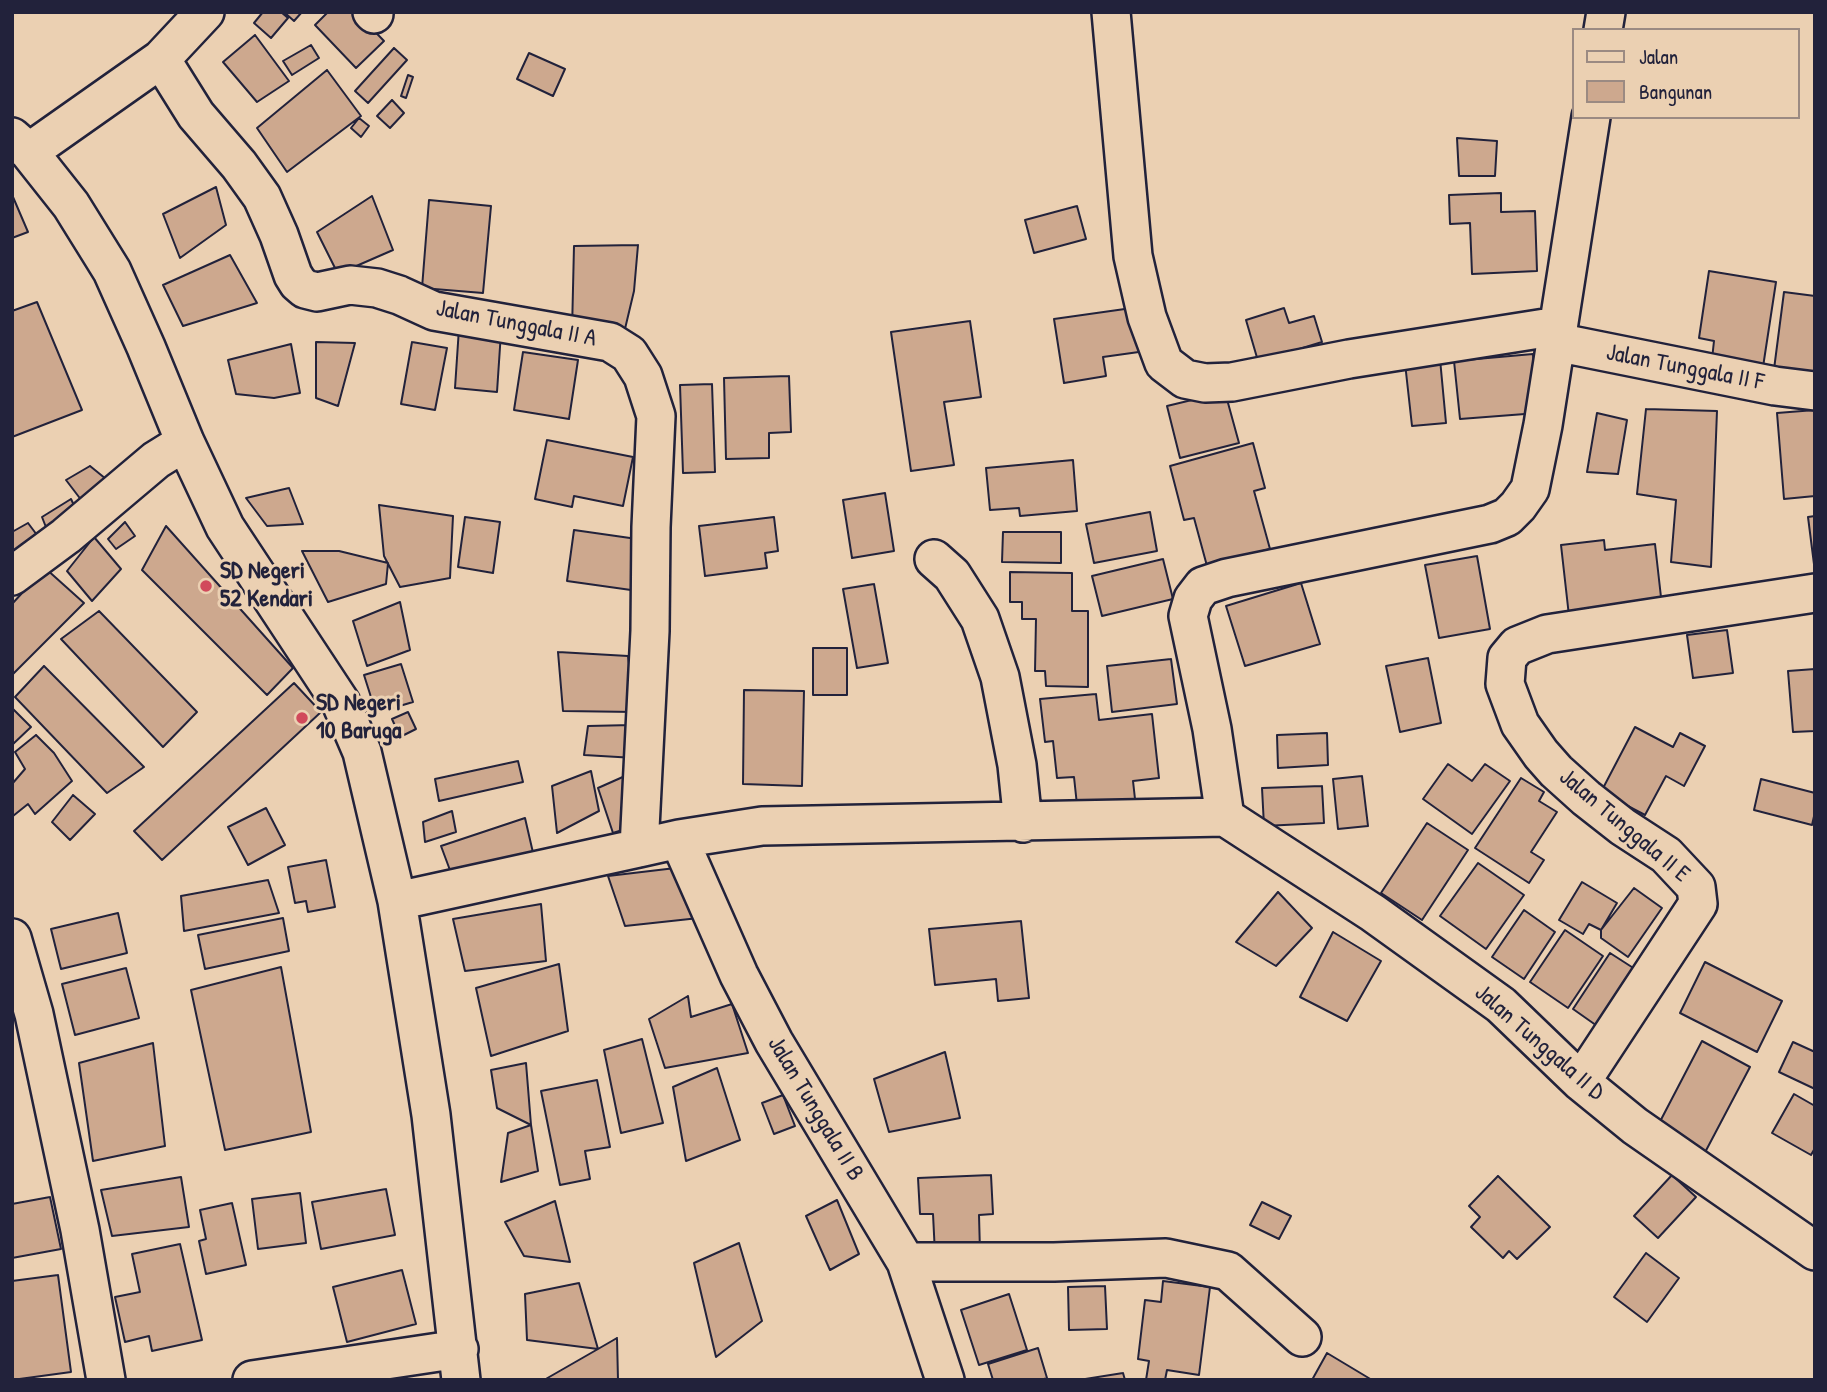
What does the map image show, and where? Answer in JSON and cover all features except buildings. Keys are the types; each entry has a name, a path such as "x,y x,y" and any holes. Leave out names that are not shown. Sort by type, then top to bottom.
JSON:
{"street":[{"path":"205,12 161,59 21,145 71,205 112,271 185,442 225,527 341,703 362,752 397,901 431,1115 460,1364 252,1380"},
{"path":"1111,12 1133,256 1147,317 1164,363 1185,379 1205,383 1232,382 1349,359 1557,334"},
{"name":"Jalan Tunggala II A","path":"161,59 196,115 239,164 262,197 293,275 305,289 317,292 350,285 377,288 434,311 610,342 629,354 643,376 656,416 650,631 639,848"},
{"path":"397,901 679,839 762,826 1225,817 1212,729 1188,616 1193,599 1203,586 1227,578 1490,524 1507,517 1530,489 1591,119"},
{"name":"Jalan Tunggala II F","path":"1557,334 1775,386 1815,391"},
{"path":"12,576 66,536 156,460 185,442"},
{"path":"934,559 952,575 980,620 1000,677 1017,765 1023,823"},
{"name":"Jalan Tunggala II E","path":"1581,1082 1698,904 1696,887 1666,855 1586,798 1541,754 1520,724 1505,684 1507,658 1517,646 1547,634 1815,593"},
{"name":"Jalan Tunggala II D","path":"1225,817 1373,912 1501,1005 1581,1082 1635,1126 1815,1251"},
{"name":"Jalan Tunggala II B","path":"679,839 739,975 774,1042 906,1262 945,1380"},
{"path":"12,938 34,1014 80,1230 106,1380"},
{"path":"906,1262 1054,1262 1166,1258 1228,1272 1301,1337"}],"place":[{"name":"SD Negeri 52 Kendari","path":"206,586"},
{"name":"SD Negeri 10 Baruga","path":"302,718"}]}
